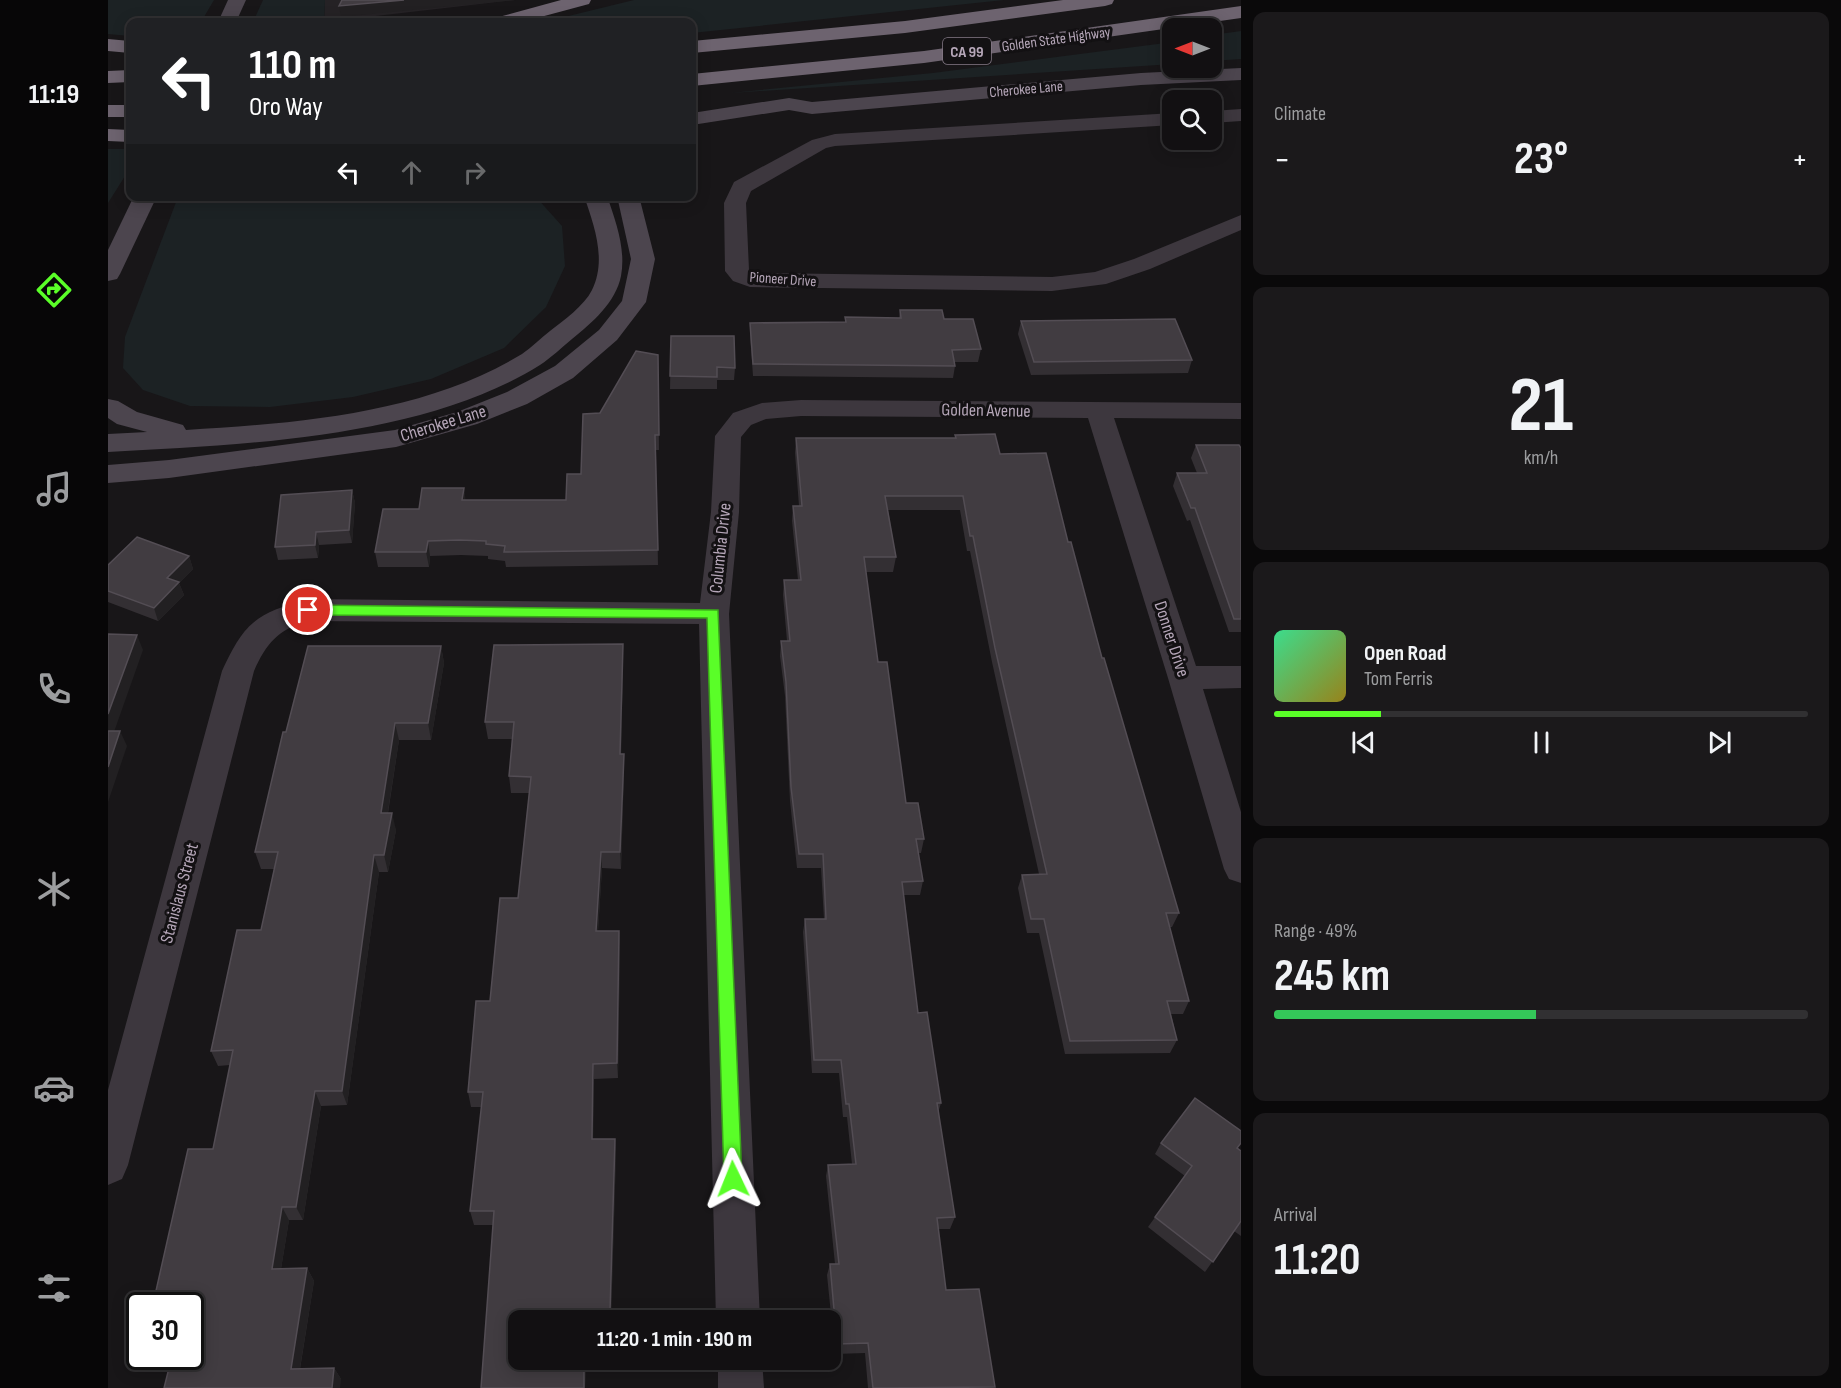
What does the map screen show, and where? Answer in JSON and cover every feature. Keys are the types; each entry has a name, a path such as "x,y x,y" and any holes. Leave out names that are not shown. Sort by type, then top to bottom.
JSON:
{"highway":[{"path":"518,18 582,0"},
{"name":"Golden State Highway","path":"696,47 905,27 1105,0"},
{"name":"Golden State Highway","path":"696,80 935,55 1241,12"},
{"path":"108,45 126,46"},
{"path":"108,68 126,67"},
{"path":"108,77 126,76"},
{"path":"108,111 126,111"},
{"path":"108,135 126,136"}],"main road":[{"path":"229,18 237,0"},
{"name":"Cherokee Lane","path":"696,118 789,104 812,108 1129,80 1241,74"},
{"name":"Cherokee Lane","path":"696,135 719,127 796,115 812,108"},
{"path":"108,274 144,201"},
{"name":"Cherokee Lane","path":"108,442 205,436 328,424 465,393 528,363 559,341 604,290 611,242 597,201"},
{"name":"Cherokee Lane","path":"108,474 169,469 396,438 467,418 517,398 564,372 608,335 634,302 643,259 629,201"},
{"path":"108,407 127,418 160,428 205,436"},
{"path":"108,489 169,469"}],"street":[{"path":"1222,116 1241,115"},
{"name":"Pioneer Drive","path":"1162,120 835,140 819,144 742,187 735,203 737,271 741,276 750,279 1052,284 1098,279 1142,264 1241,222"},
{"name":"Golden Avenue","path":"736,427 742,419 762,411 801,408 1241,411"},
{"name":"Donner Drive","path":"1100,411 1241,869"},
{"name":"Columbia Drive","path":"736,427 728,436 725,512 714,614 738,1310"},
{"name":"Stanislaus Street","path":"108,1165 238,670 253,638 277,617 308,610 714,614"},
{"path":"1184,678 1241,677"},
{"path":"740,1370 741,1388"}],"shaded area":[{"path":"108,0 214,0 203,18 126,18 126,36 108,34"},
{"path":"263,0 325,0 324,18 255,18"},
{"path":"325,0 515,0 359,18 324,18"},
{"path":"634,0 1004,0 696,33 696,18 560,18"},
{"path":"1241,31 1241,59 1222,60 1222,34"},
{"path":"1162,43 1162,65 730,93 933,73"},
{"path":"108,149 126,149 126,174 108,203"},
{"path":"176,201 540,201 562,226 565,266 546,307 504,348 431,379 353,397 270,407 190,406 143,390 123,368 125,337"}],"building":[{"path":"342,0 404,0 339,6"},
{"path":"900,310 942,310 944,319 973,319 981,349 952,350 955,366 753,364 750,323 846,322 845,317 901,318"},
{"path":"1175,319 1192,360 1034,362 1021,321"},
{"path":"671,336 734,336 735,368 717,367 717,377 670,376"},
{"path":"636,351 658,355 659,435 655,435 658,550 504,552 505,546 486,544 486,541 459,540 428,541 426,552 375,552 383,509 419,509 422,488 464,488 462,500 566,500 567,474 581,474 583,414 600,413"},
{"path":"995,434 1000,454 1046,453 1068,542 1071,542 1102,658 1104,658 1179,913 1166,913 1189,1001 1167,1001 1177,1040 1070,1041 1044,919 1031,919 1022,875 1047,874 995,648 973,536 970,536 963,496 885,496 896,557 864,557 878,662 887,662 906,803 918,803 924,839 916,839 923,881 902,882 918,1013 927,1012 941,1103 937,1103 955,1217 937,1218 946,1290 979,1289 995,1387 873,1388 868,1343 841,1344 841,1310 834,1310 830,1264 839,1264 828,1165 856,1164 841,1060 814,1060 805,919 826,919 823,854 799,854 791,787 786,682 781,641 790,641 784,580 801,580 793,506 802,506 796,438 956,438 955,435"},
{"path":"1196,445 1239,445 1241,448 1241,619 1234,619 1195,508 1191,508 1177,473 1207,473"},
{"path":"352,490 349,530 316,532 315,545 275,547 281,495"},
{"path":"137,537 189,556 167,578 179,582 154,608 108,591 108,565"},
{"path":"108,634 137,635 108,714"},
{"path":"623,644 620,754 624,754 620,852 601,852 596,931 619,931 617,1063 593,1064 592,1139 615,1139 610,1310 508,1310 508,1370 584,1370 584,1388 481,1388 494,1211 470,1211 483,1092 468,1092 476,1001 490,1001 500,898 518,898 531,777 509,776 514,722 485,722 494,645"},
{"path":"308,646 441,646 428,723 395,723 381,813 392,813 384,855 374,855 342,1091 315,1091 296,1207 282,1207 272,1269 307,1268 291,1369 334,1368 332,1388 164,1388 168,1370 204,1370 204,1292 156,1292 188,1149 213,1149 233,1050 211,1051 237,930 261,930 278,852 255,852 283,732 286,732"},
{"path":"108,731 120,731 108,767"},
{"path":"1195,1098 1241,1131 1241,1143 1237,1148 1241,1151 1241,1221 1213,1262 1155,1217 1192,1166 1161,1143"}],"route":[{"path":"308,610 714,614 733,1179"}]}
